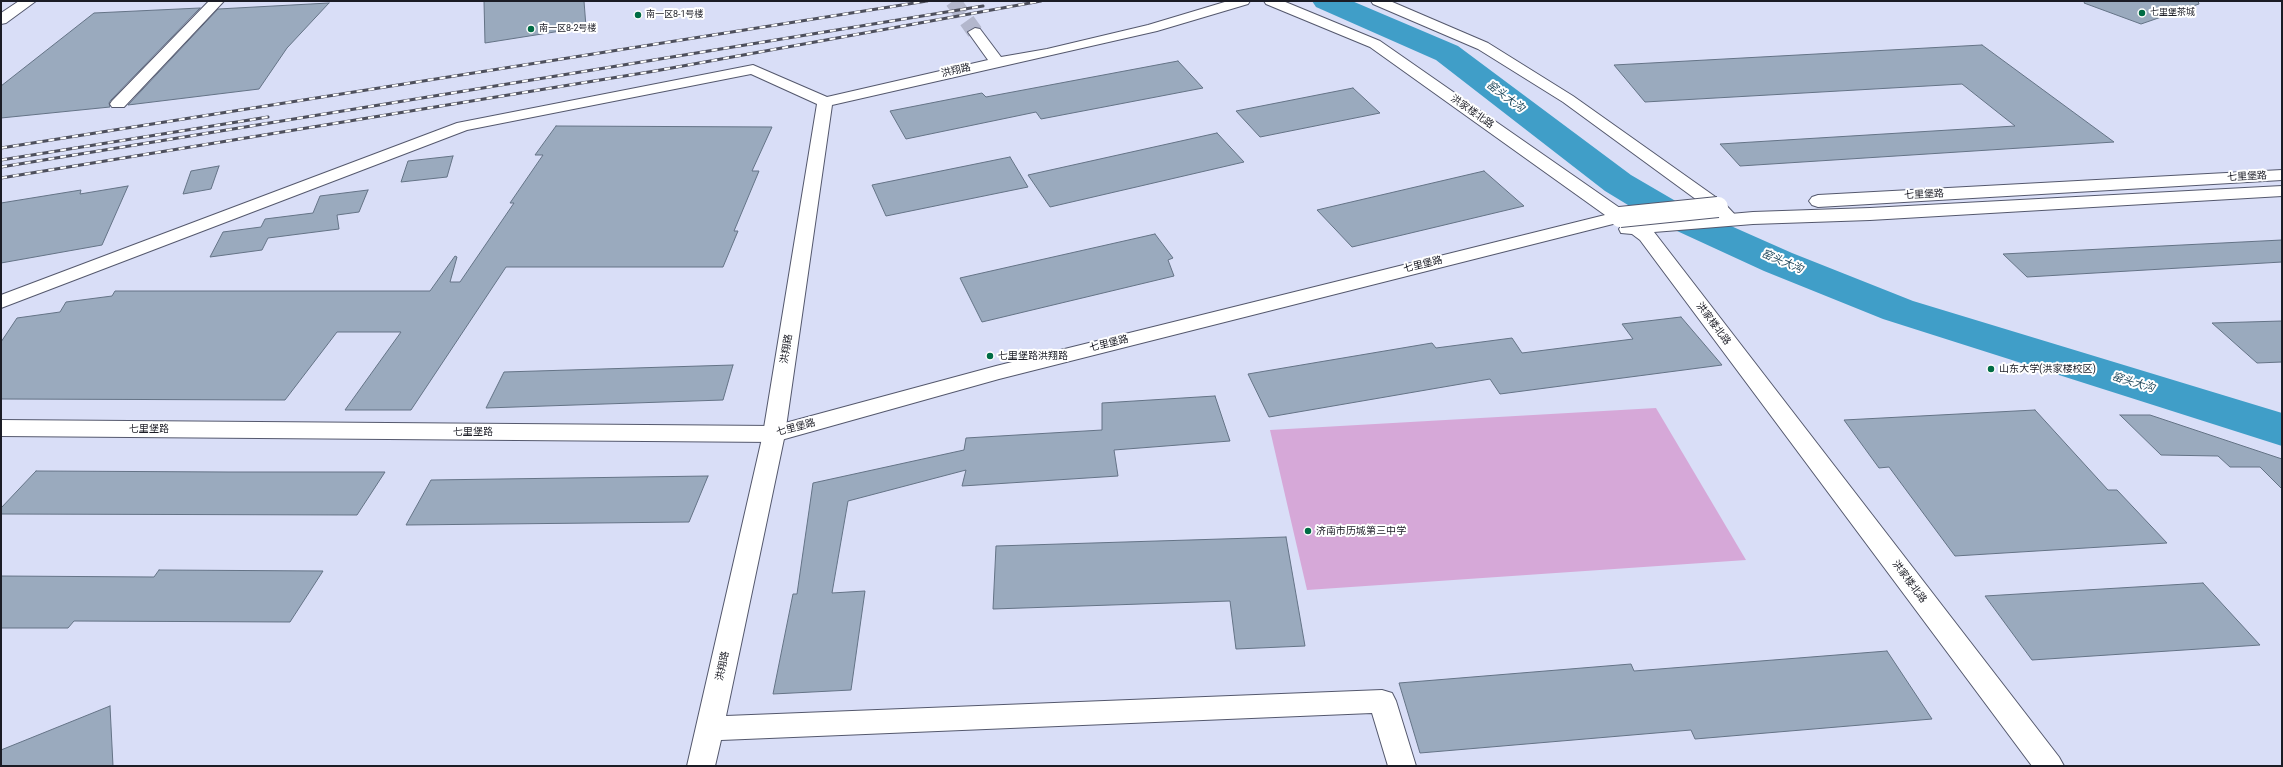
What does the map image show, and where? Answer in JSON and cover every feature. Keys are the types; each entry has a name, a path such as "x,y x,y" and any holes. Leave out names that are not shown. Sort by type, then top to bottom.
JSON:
{"main road":[{"path":"1,20 29,1"},
{"name":"洪家楼北路","path":"1271,1 1375,44 1646,236 2049,766"},
{"name":"七里堡路","path":"1628,223 1718,207 2282,175"},
{"name":"七里堡路","path":"1,428 774,434 996,373 1567,229 1628,223 1731,220 2282,191"}],"street":[{"path":"118,104 217,1"},
{"name":"洪翔路","path":"701,766 774,434 825,102 997,62 1047,53 1152,28 1243,1"},
{"path":"1378,1 1483,46 1568,100 1718,207 1731,220"},
{"path":"975,32 997,62"},
{"path":"1,302 464,126 753,69 825,102"},
{"path":"709,729 1382,701 1402,766"}],"shaded area":[{"path":"1656,408 1746,560 1307,590 1270,430"}],"building":[{"path":"484,1 584,1 586,27 485,43"},
{"name":"七里堡茶城","path":"2085,1 2198,1 2199,4 2141,24 2084,3"},
{"path":"329,3 287,48 259,89 128,105 218,9"},
{"path":"200,8 111,100 109,103 110,107 1,118 1,86 94,13"},
{"path":"1982,45 2114,142 1740,166 1720,144 2015,126 1962,84 1645,102 1614,65"},
{"path":"1178,61 1203,88 1041,119 1036,112 906,139 890,111 982,93 986,97"},
{"path":"1353,88 1380,113 1260,137 1236,111"},
{"path":"556,126 772,127 752,171 759,171 734,231 738,231 723,267 506,267 411,410 345,410 401,332 337,332 285,400 1,399 1,342 17,318 60,312 66,302 112,296 115,291 430,291 455,256 457,257 450,282 460,282 514,203 510,203 543,155 535,155"},
{"path":"1217,133 1244,162 1050,207 1028,175"},
{"path":"453,156 447,177 401,182 408,161"},
{"path":"1010,157 1028,187 886,216 872,185"},
{"path":"219,166 211,189 183,194 191,171"},
{"path":"1484,171 1524,206 1352,247 1317,210"},
{"path":"128,186 102,245 1,263 1,203 81,190 80,194"},
{"path":"368,190 359,212 337,215 339,229 268,238 262,250 210,257 223,232 261,227 265,219 313,213 320,196"},
{"path":"1155,234 1173,258 1168,260 1174,276 982,322 960,278"},
{"path":"2282,240 2282,262 2027,277 2003,254"},
{"path":"1681,317 1722,365 1500,394 1490,379 1269,417 1248,374 1432,343 1436,348 1512,338 1522,353 1633,339 1622,324"},
{"path":"2282,321 2282,362 2257,363 2212,323"},
{"path":"733,365 723,400 486,408 504,372"},
{"path":"1215,396 1230,441 1114,450 1118,476 962,486 966,470 848,501 832,593 865,591 851,690 773,694 793,594 797,594 813,483 964,450 966,438 1102,430 1102,403"},
{"path":"2035,410 2108,490 2117,490 2167,543 1955,556 1889,467 1879,468 1844,420"},
{"path":"2120,415 2150,415 2282,459 2282,489 2260,467 2230,467 2218,456 2161,455"},
{"path":"36,471 385,472 357,515 1,514 1,508"},
{"path":"708,476 689,522 406,525 431,480"},
{"path":"1286,537 1305,646 1236,649 1230,601 993,609 996,546"},
{"path":"159,570 323,571 290,622 74,621 68,628 1,628 1,576 154,577"},
{"path":"2203,583 2260,645 2032,660 1985,596"},
{"path":"1887,651 1932,719 1695,739 1691,730 1420,753 1399,683 1631,664 1634,671"},
{"path":"110,706 113,766 1,766 1,750"}],"waterway":[{"name":"窑头大沟","path":"1327,1 1447,53 1618,183 1665,211 1778,262 1898,310 2282,430"}],"tunnel":[{"path":"953,1 975,32"}],"railway":[{"path":"1,148 927,1"},
{"path":"1,178 655,71 1041,1"},
{"path":"1,167 983,6"},
{"path":"1,160 268,117"}],"place":[{"name":"七里堡茶城","path":"2142,13"},
{"name":"南一区8-1号楼","path":"638,15"},
{"name":"南一区8-2号楼","path":"531,29"},
{"name":"七里堡路洪翔路","path":"990,356"},
{"name":"山东大学(洪家楼校区)","path":"1991,369"},
{"name":"济南市历城第三中学","path":"1308,531"}]}
